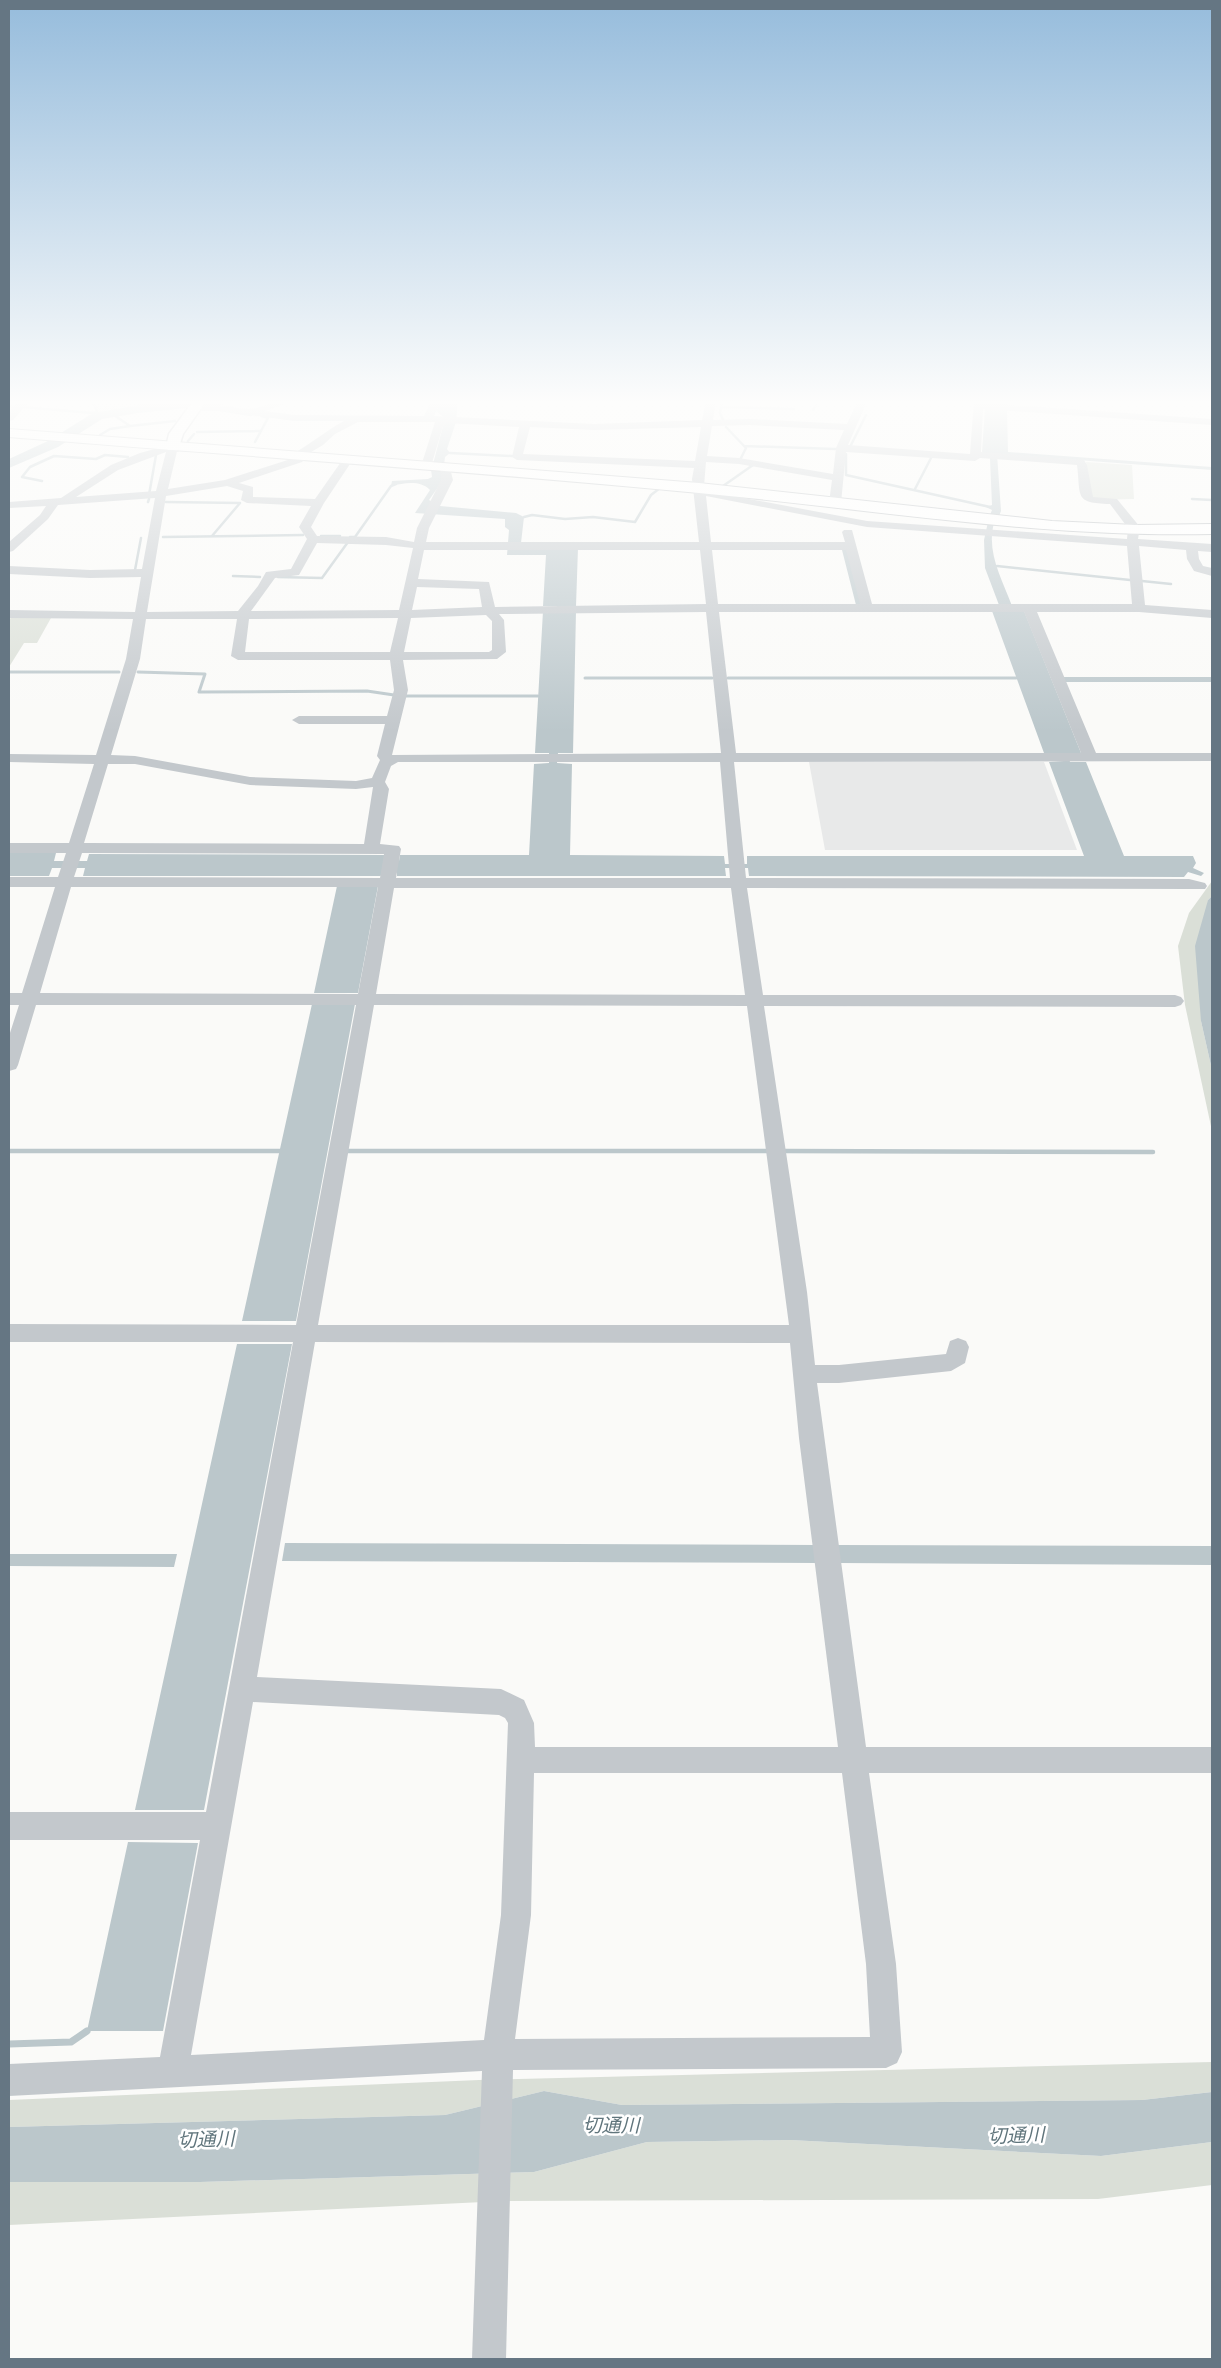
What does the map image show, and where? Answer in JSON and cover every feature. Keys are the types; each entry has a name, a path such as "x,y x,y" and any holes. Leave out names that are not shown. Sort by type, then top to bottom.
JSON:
{"highway":[{"path":"909,511 1134,536 1212,529"}],"street":[{"path":"9,548 50,511"},
{"path":"9,1065 133,659 158,511"},
{"path":"313,539 305,527 314,511"},
{"path":"388,760 384,756 401,690 396,657 423,528 432,511"},
{"path":"9,2080 173,2070 498,2060 886,2052 881,1964 804,1374 801,1334 737,871 727,762 729,758 702,511"},
{"path":"789,511 840,521 989,533 1134,536 1212,548"},
{"path":"838,511 838,518 847,530 867,608"},
{"path":"1119,511 1134,536 1139,608"},
{"path":"313,539 386,540 420,546 851,546"},
{"path":"313,539 295,572 270,575 243,616 238,656 396,657 497,655 499,652 498,620 489,612 485,585 413,583"},
{"path":"1192,546 1193,559 1198,568 1212,572"},
{"path":"9,570 90,574 147,573"},
{"path":"1029,608 1090,757"},
{"path":"9,614 243,616 406,614 560,609 1139,608 1212,614"},
{"path":"298,720 394,720"},
{"path":"388,760 396,758 1212,757"},
{"path":"9,758 147,761 250,780 356,785 378,782"},
{"path":"378,782 388,760"},
{"path":"371,848 382,789 378,782"},
{"path":"9,848 71,865 389,871 737,871 1189,884 1199,886"},
{"path":"9,882 71,865 371,848 393,849 173,2070"},
{"path":"9,1000 1175,1001"},
{"path":"9,1332 801,1334"},
{"path":"804,1374 839,1374 951,1362 957,1357 958,1347"},
{"path":"242,1689 501,1702 515,1709 521,1723 516,1915 498,2060 489,2359"},
{"path":"521,1760 1212,1760"},
{"path":"9,1826 218,1826"}],"shaded area":[{"path":"11,617 51,618 37,643 24,643 9,667 9,621"},
{"path":"809,762 1044,762 1077,850 825,850"},
{"path":"1212,881 1212,896 1208,900 1201,1021 1212,1070 1212,1131 1185,1005 1178,946 1189,913"},
{"path":"1212,2062 1212,2092 1142,2100 622,2105 544,2091 445,2115 9,2127 9,2100 479,2080"},
{"path":"790,2140 1101,2156 1212,2142 1212,2185 1098,2199 504,2201 9,2225 9,2182 200,2182 534,2172 647,2142"}],"water":[{"path":"417,511 489,511 516,513 524,517 521,543 578,548 576,606 563,606 576,611 573,753 558,753 557,763 572,764 570,855 724,856 725,864 747,864 747,856 1084,856 1049,762 1064,761 1060,753 1044,753 992,611 999,605 985,568 984,540 988,522 994,523 992,544 996,565 1012,606 1024,611 1081,753 1067,753 1070,762 1086,762 1124,856 1193,856 1196,863 1193,868 1204,873 1201,876 1188,872 1184,877 749,876 748,868 725,868 726,876 397,876 397,869 380,876 83,876 85,868 52,868 49,876 9,876 9,853 56,853 54,861 87,861 89,854 384,855 384,861 399,861 400,855 529,855 534,764 549,763 549,753 535,753 543,611 557,611 557,606 543,606 546,555 507,555 509,530 505,527 505,519 415,513"},
{"path":"992,511 1001,511 999,516 990,515"},
{"path":"713,548 847,548 862,606 856,605 842,550 713,550"},
{"path":"1062,677 1212,677 1212,682 1065,682"},
{"path":"337,886 378,886 358,993 314,993"},
{"path":"1212,896 1212,1070 1201,1021 1195,946 1208,900"},
{"path":"312,1004 355,1004 296,1321 242,1321"},
{"path":"237,1344 292,1344 204,1810 135,1810"},
{"path":"285,1543 817,1545 818,1563 282,1561"},
{"path":"836,1545 1212,1546 1212,1565 838,1563"},
{"path":"9,1554 177,1554 174,1567 9,1566"},
{"path":"128,1842 198,1843 163,2031 87,2031"},
{"name":"切通川","path":"544,2091 622,2105 1142,2100 1212,2092 1212,2142 1101,2156 790,2140 647,2142 534,2172 200,2182 9,2182 9,2127 445,2115"}],"waterway":[{"path":"212,536 234,511"},
{"path":"350,537 355,537 374,511"},
{"path":"524,517 532,515 565,519 593,517 635,522 642,511"},
{"path":"163,537 303,535"},
{"path":"321,536 340,536"},
{"path":"135,570 141,538"},
{"path":"278,577 322,578 348,542"},
{"path":"997,566 1130,580"},
{"path":"233,576 260,577"},
{"path":"1142,581 1171,584"},
{"path":"9,672 119,672"},
{"path":"138,672 205,674 199,692 367,691 394,695"},
{"path":"585,678 712,678"},
{"path":"728,678 1016,678"},
{"path":"406,696 538,696"},
{"path":"9,1151 280,1151"},
{"path":"343,1151 767,1151"},
{"path":"785,1151 1153,1152"},
{"path":"9,2044 71,2042 87,2031"}]}
